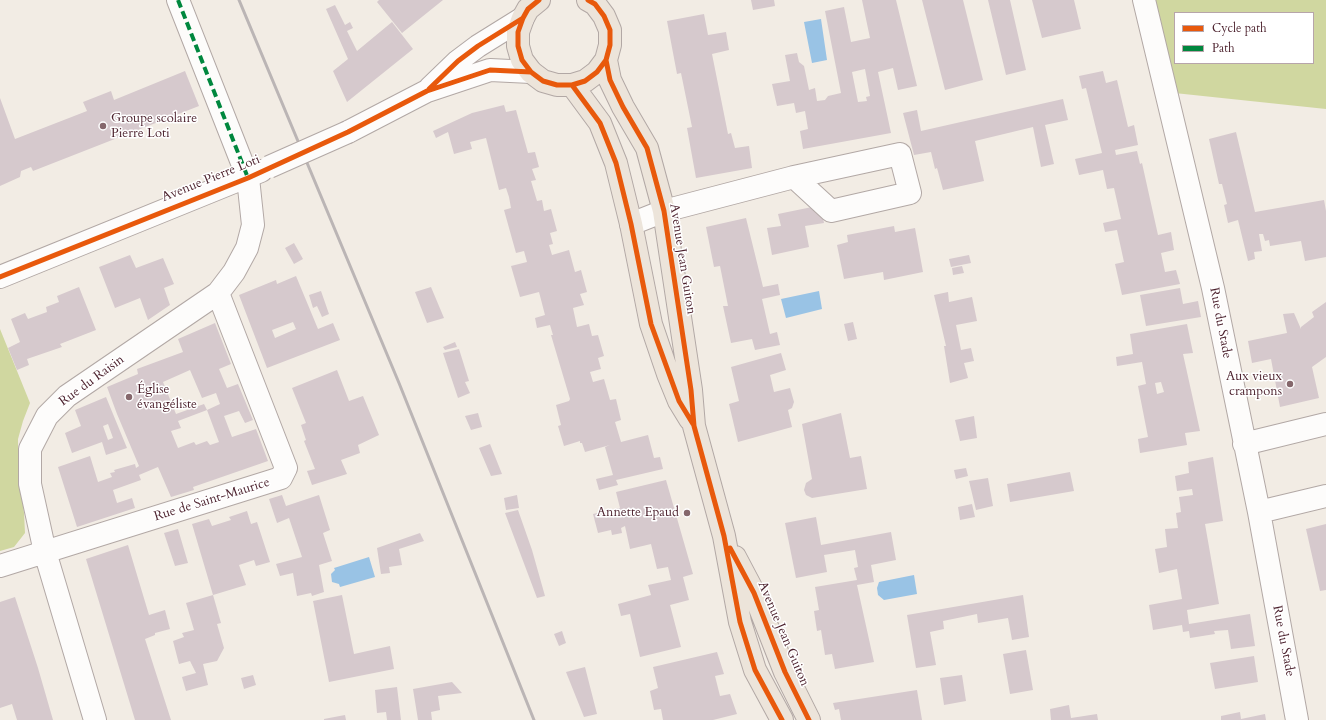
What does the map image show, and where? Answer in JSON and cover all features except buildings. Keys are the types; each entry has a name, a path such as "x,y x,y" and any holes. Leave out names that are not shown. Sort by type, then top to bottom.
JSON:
{"main road":[{"path":"539,0 528,9 523,18 518,32 518,46 522,60 531,72 543,81 557,85 572,85 585,80 597,72 606,60 610,45 610,30 604,16 593,1"},
{"name":"Avenue Jean Guiton","path":"606,60 610,80 623,107 647,148 664,211 691,390 694,426 724,536 740,622 755,670 782,720"},
{"name":"Avenue Jean Guiton","path":"572,85 600,123 616,163 632,224 651,324 676,394 694,426"},
{"name":"Avenue Jean Guiton","path":"724,536 754,594 785,672 809,720"}],"street":[{"name":"Rue du Raisin","path":"95,720 45,552 30,484 30,449 47,416 67,396 218,293 234,272 247,248 253,225 248,178 178,0"},
{"name":"Rue du Stade","path":"1144,0 1213,288 1259,512 1297,720"},
{"name":"Avenue Pierre Loti","path":"427,91 458,61 478,46 523,18"},
{"name":"Avenue Pierre Loti","path":"0,277 248,178 269,167 348,132 427,91 490,70 531,72"},
{"path":"632,224 664,211 794,177 900,154 910,193 831,211 794,177"},
{"name":"Rue de Saint-Maurice","path":"0,566 281,478 286,468 218,293"},
{"path":"1244,444 1326,424"},
{"path":"1259,512 1326,496"}],"green space":[{"path":"1144,0 1326,0 1326,109 1165,92"},
{"path":"0,329 30,403 18,439 18,461 25,533 14,547 0,551"}],"water":[{"path":"821,19 827,60 812,63 804,22"},
{"path":"819,291 822,309 786,318 781,299"},
{"path":"369,557 375,577 340,587 339,584 332,582 331,574 335,570 334,568"},
{"path":"914,575 917,594 884,600 878,595 877,588 879,582"}],"railway":[{"path":"239,0 399,383 534,720"}],"marked path":[{"path":"178,0 248,178"}],"cycle path":[{"path":"539,0 528,9 523,18 518,32 518,46 522,60 531,72 543,81 557,85 572,85 585,81 597,72 606,60 610,45 610,30 604,16 595,4 588,0"},
{"path":"429,89 458,61 478,46 523,18"},
{"path":"606,60 610,80 623,107 647,148 664,211 691,390 694,426 724,536 740,622 755,670 782,720"},
{"path":"0,277 248,178 348,132 427,91 490,70 531,72"},
{"path":"572,85 600,123 616,163 631,224 651,324 679,401 693,424"},
{"path":"730,548 754,593 785,672 809,720"}],"place":[{"name":"Groupe scolaire Pierre Loti","path":"103,126"},
{"name":"Aux vieux crampons","path":"1290,384"},
{"name":"Église évangéliste","path":"129,397"},
{"name":"Annette Epaud","path":"687,513"}]}
